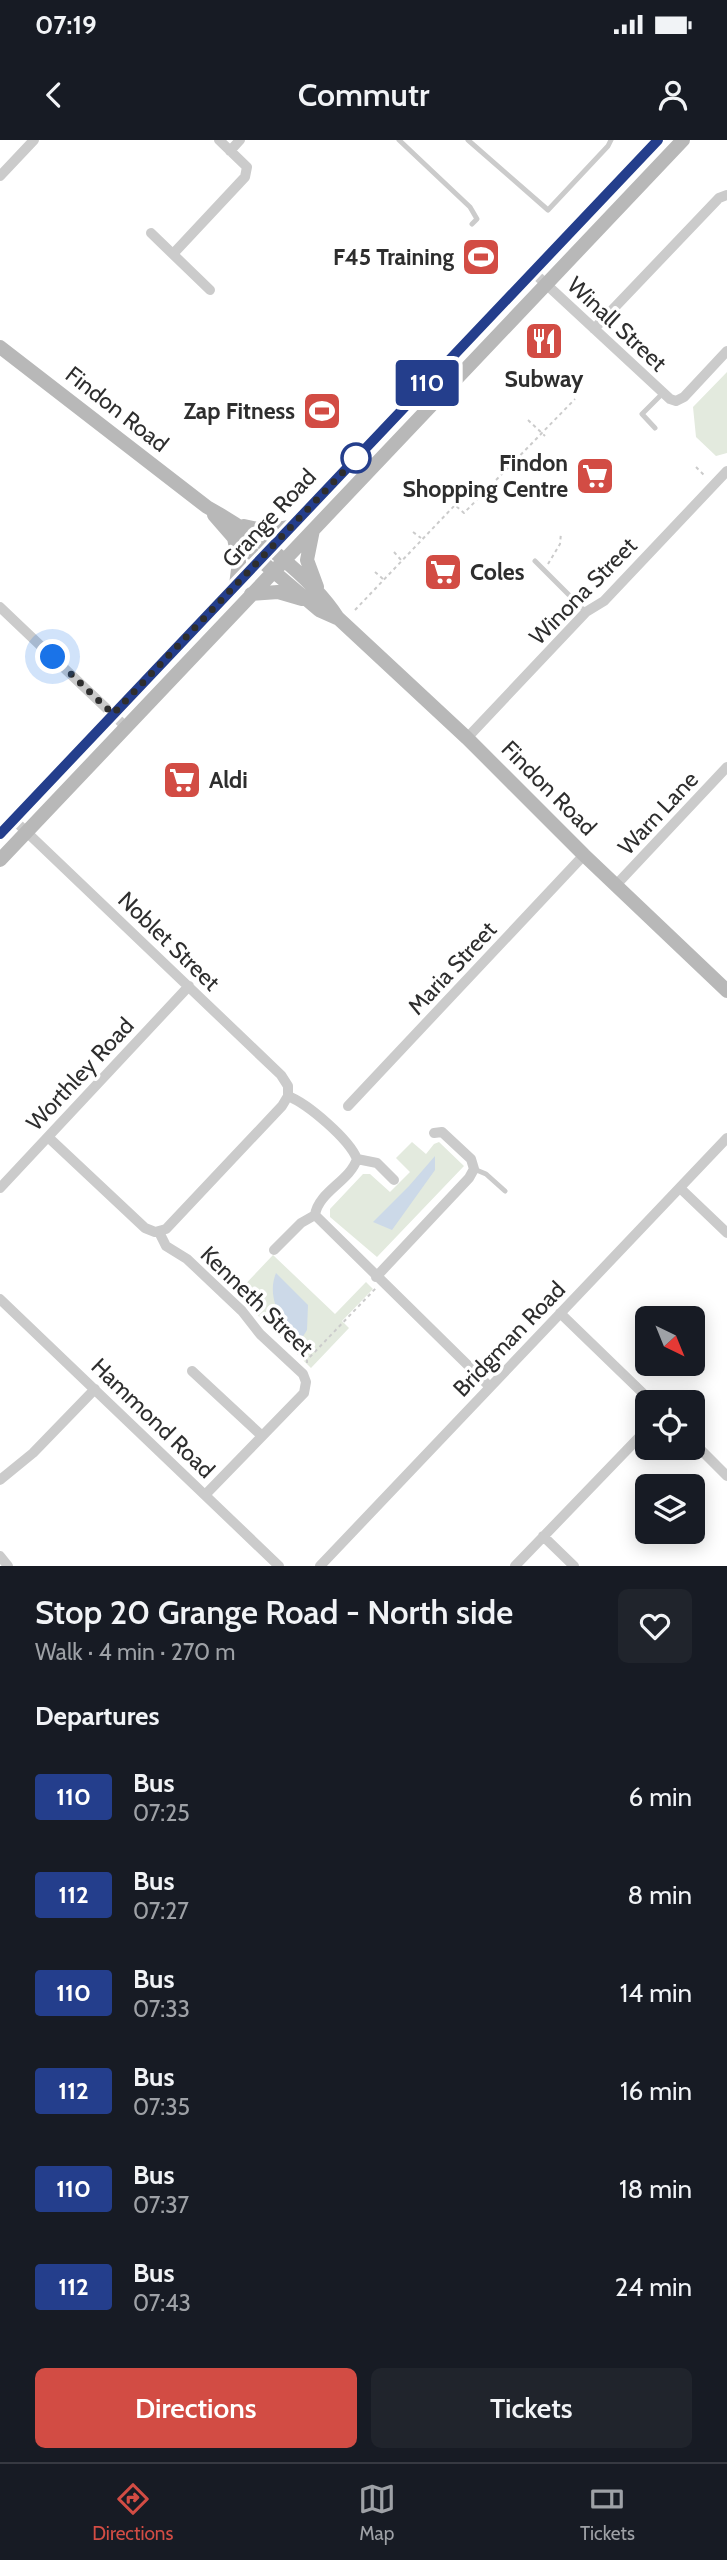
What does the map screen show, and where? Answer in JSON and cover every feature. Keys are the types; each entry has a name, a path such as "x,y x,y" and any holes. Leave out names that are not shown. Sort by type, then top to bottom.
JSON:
{"main road":[{"name":"Grange Road","path":"0,834 658,140"},
{"name":"Grange Road","path":"0,860 682,140"},
{"name":"Findon Road","path":"0,347 265,554 315,598 319,610 338,618 467,738 584,855 727,991"},
{"path":"448,361 451,384"},
{"path":"435,375 451,384"},
{"path":"236,587 239,562 237,532 291,527"},
{"path":"251,594 278,592 315,598 307,560 313,528"}],"street":[{"path":"0,176 34,140"},
{"path":"173,254 245,177 247,167 219,140"},
{"path":"230,151 240,140"},
{"path":"593,329 719,198 727,195"},
{"path":"151,233 210,290"},
{"name":"Winall Street","path":"533,272 670,399 676,401 684,397 727,351"},
{"name":"Winona Street","path":"467,738 586,612 604,601 727,471"},
{"path":"0,607 126,727"},
{"name":"Warn Lane","path":"616,885 727,767"},
{"name":"Noblet Street","path":"14,820 281,1075 288,1086 288,1097"},
{"name":"Maria Street","path":"348,1106 584,855"},
{"name":"Worthley Road","path":"0,1188 189,986"},
{"path":"159,1232 166,1229 288,1097 309,1108 351,1147 357,1159"},
{"path":"377,1282 474,1169 471,1160 442,1132 434,1133"},
{"name":"Kenneth Street","path":"48,1137 145,1228 159,1232 166,1246 187,1259 303,1374 306,1382 304,1393 205,1495"},
{"name":"Bridgman Road","path":"320,1566 727,1138"},
{"path":"357,1159 377,1163 394,1180"},
{"path":"274,1250 301,1223 316,1215 320,1202 353,1168 357,1159"},
{"path":"680,1188 727,1233"},
{"path":"316,1215 377,1282 490,1387"},
{"name":"Hammond Road","path":"0,1299 279,1566"},
{"path":"560,1313 640,1390"},
{"path":"192,1371 262,1436"},
{"path":"0,1480 33,1453 94,1389"},
{"path":"515,1566 635,1440"},
{"path":"705,1454 727,1476"},
{"path":"543,1536 575,1566"},
{"path":"0,1556 8,1566"}],"lane":[{"path":"399,140 470,207 477,219 472,224"},
{"path":"468,140 548,209 611,140"},
{"path":"655,428 642,414 663,393"},
{"path":"535,561 586,612"},
{"path":"474,1169 486,1174 505,1191"}],"path":[{"path":"355,610 454,505 464,513 575,399"},
{"path":"528,420 545,436"},
{"path":"696,467 714,483"},
{"path":"413,531 422,539"},
{"path":"542,569 550,562 560,544 561,533"},
{"path":"394,552 402,560"},
{"path":"375,572 383,580"},
{"path":"306,1366 307,1360 377,1282"}],"shaded area":[{"path":"727,372 727,453 716,456 696,437 693,407"},
{"path":"412,1142 426,1154 439,1142 464,1166 377,1257 330,1217 330,1209 363,1174 370,1174 390,1192 410,1172 396,1158"},
{"path":"273,1255 335,1314 366,1282 373,1289 342,1321 349,1328 311,1368 236,1294"}],"water":[{"path":"435,1156 435,1170 392,1230 373,1222 409,1186"},
{"path":"276,1273 308,1305 307,1330 302,1338 294,1333 277,1310 273,1292"}],"bus line":[{"name":"110","path":"0,834 658,140"}],"place":[{"name":"F45 Training","path":"481,257"},
{"name":"Subway","path":"544,341"},
{"name":"Zap Fitness","path":"322,411"},
{"name":"Findon Shopping Centre","path":"595,476"},
{"name":"Coles","path":"443,572"},
{"name":"Aldi","path":"182,780"}],"route":[{"path":"53,657 113,714 364,450 356,458"}]}
